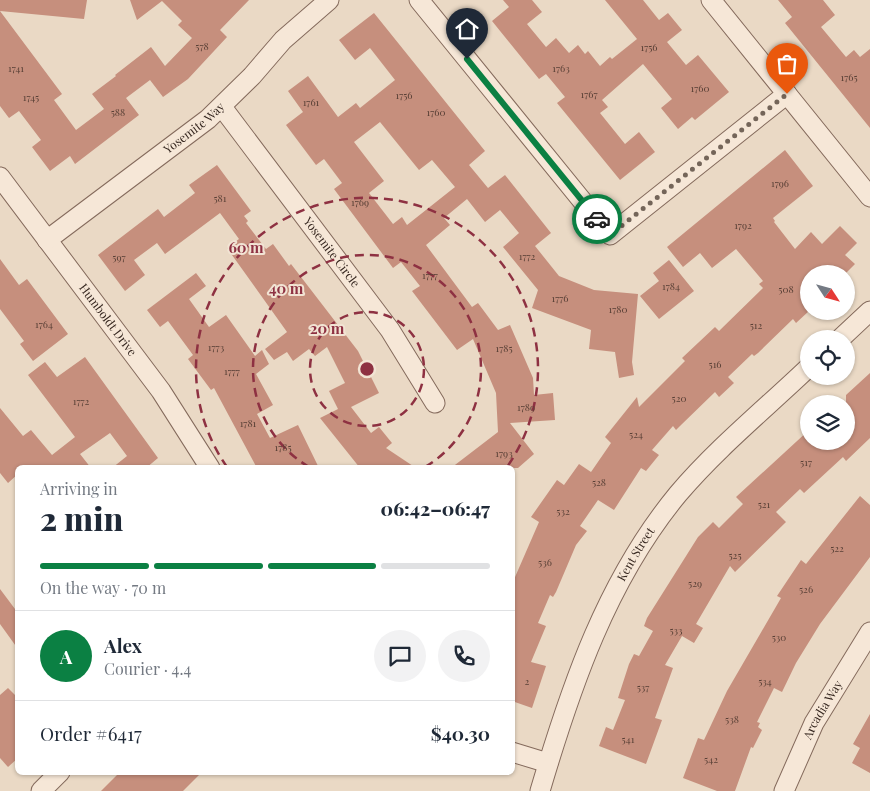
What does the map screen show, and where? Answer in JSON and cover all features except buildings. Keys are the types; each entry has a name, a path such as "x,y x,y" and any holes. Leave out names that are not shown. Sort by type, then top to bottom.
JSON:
{"street":[{"name":"Yosemite Way","path":"47,240 190,134 222,106 283,40 328,0"},
{"path":"419,0 610,235 787,94"},
{"path":"711,0 870,196"},
{"name":"Yosemite Circle","path":"222,106 390,330 435,403"},
{"name":"Humboldt Drive","path":"0,177 161,391 208,465"},
{"path":"850,330 870,311"},
{"name":"Kent Street","path":"540,791 548,763 596,629 624,573 643,542 661,516 696,474 800,376"},
{"name":"Arcadia Way","path":"784,791 814,724 870,632"},
{"path":"515,753 548,763"},
{"path":"40,791 57,775"}],"way so far":[{"path":"597,219 610,235 787,94"}],"route":[{"path":"467,59 597,219"}]}
